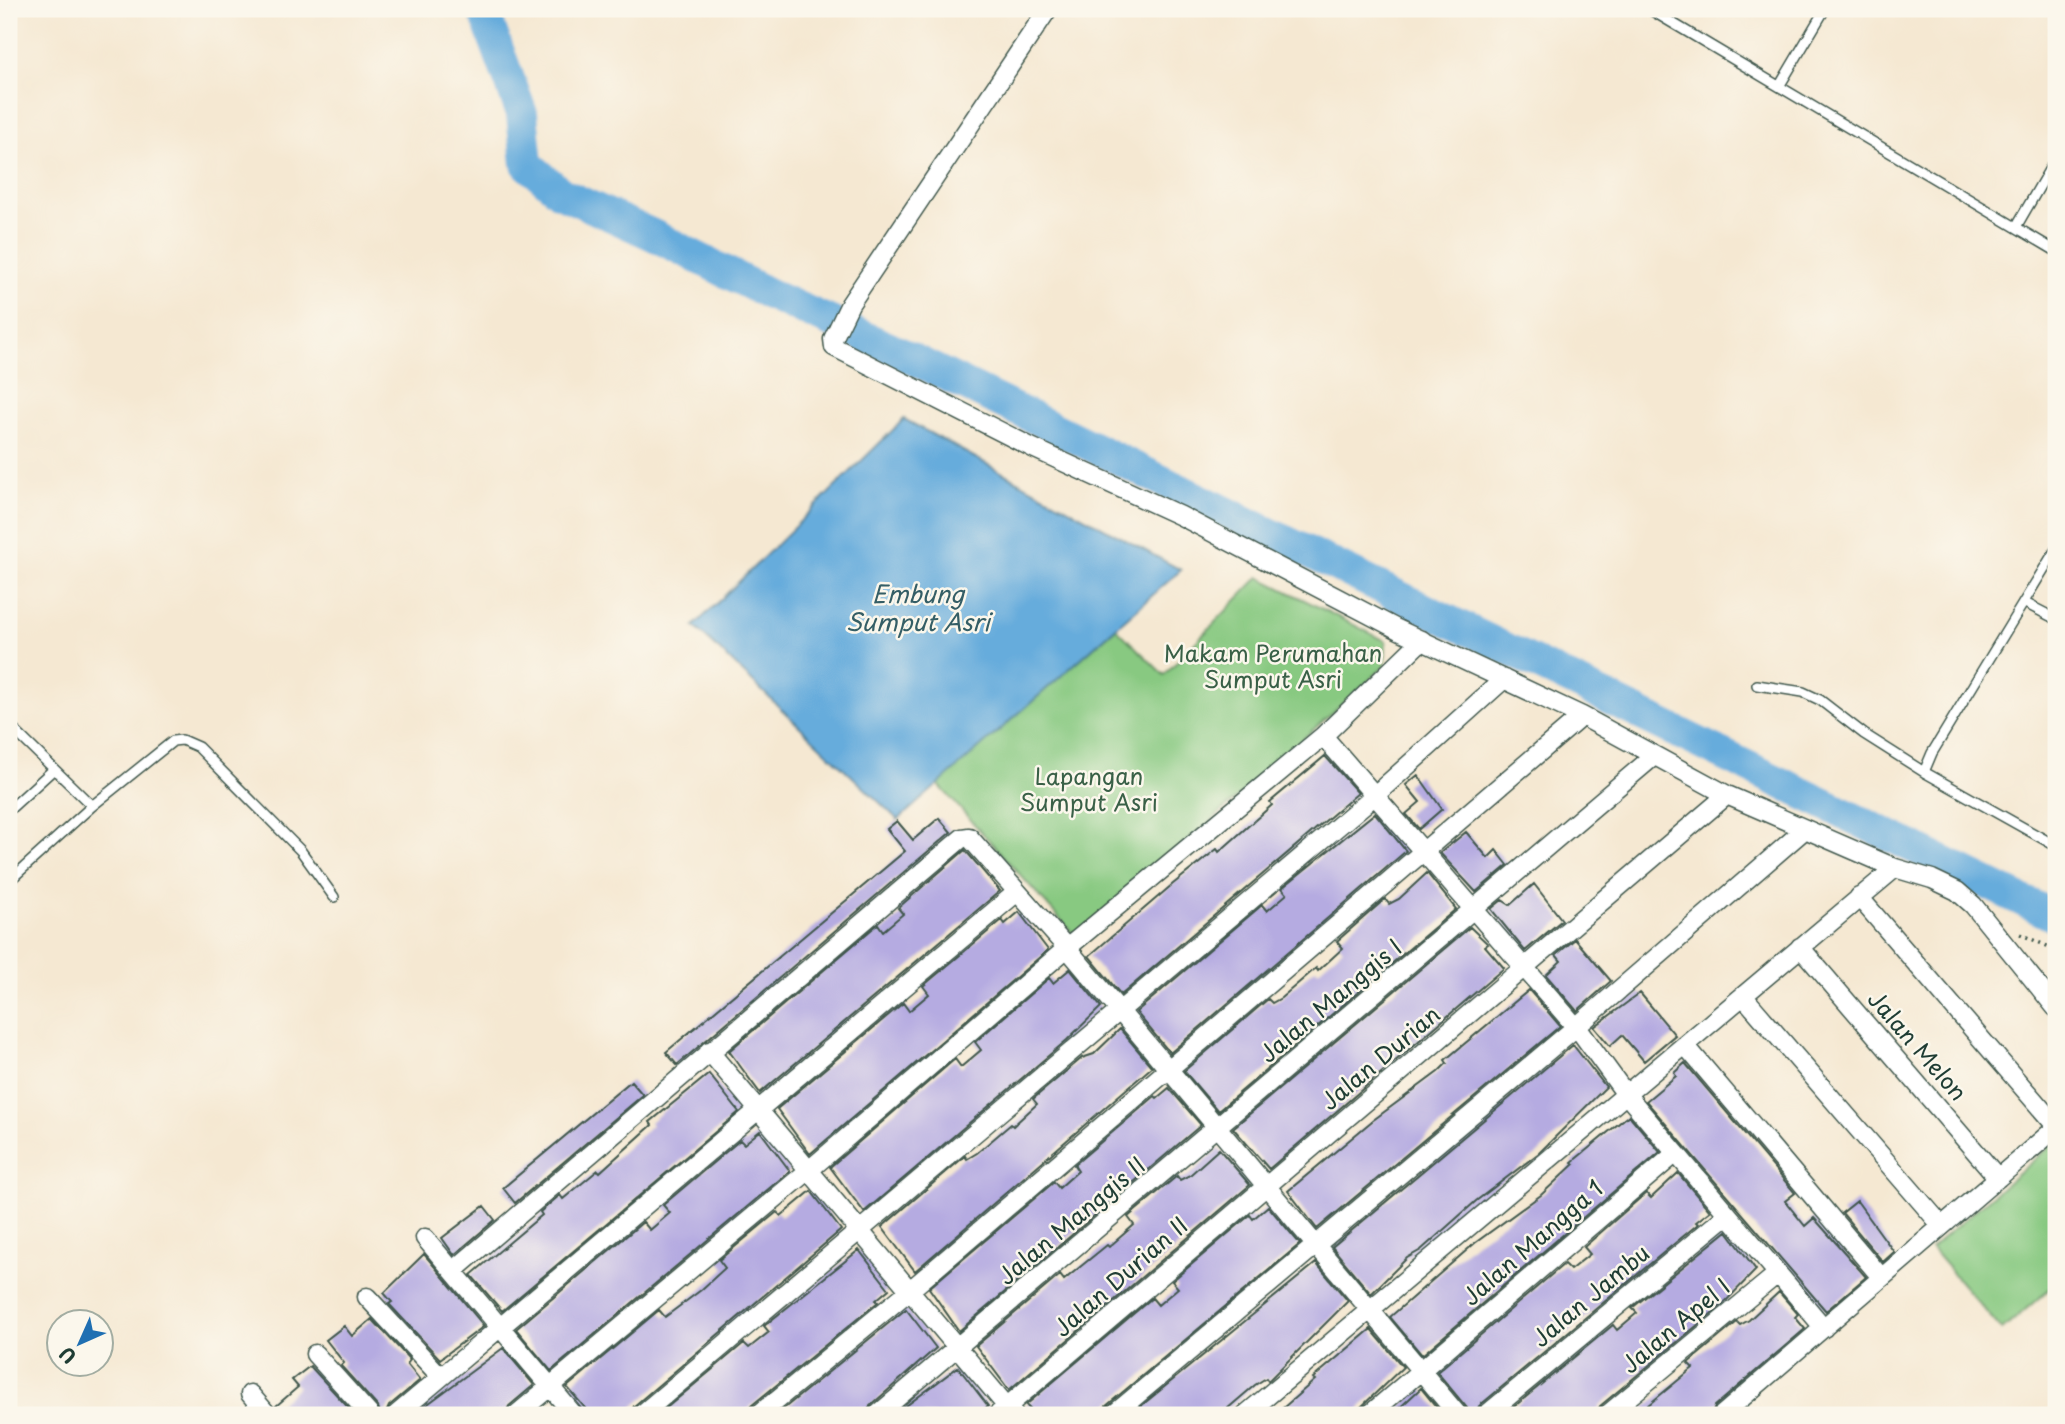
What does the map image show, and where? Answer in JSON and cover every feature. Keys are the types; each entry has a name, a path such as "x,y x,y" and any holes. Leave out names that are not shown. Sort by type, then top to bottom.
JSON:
{"street":[{"path":"1048,9 850,304 833,339 834,347 1033,448 1181,516 1297,579 1582,716 1727,795 1895,868 1932,879 1957,891 1973,905 2056,1008"},
{"path":"516,1415 808,1171 1067,948 1323,736 1422,640"},
{"path":"641,1415 1374,796 1504,679"},
{"path":"758,1415 909,1291 1582,716"},
{"path":"1323,736 1576,1028 1625,1093 1776,1275 1824,1328"},
{"name":"Jalan Manggis I","path":"1218,1129 1654,756"},
{"name":"Jalan Durian","path":"1266,1184 1526,970 1727,795"},
{"path":"1114,1415 1576,1028 1804,830"},
{"path":"453,1270 962,838 974,840 1067,948 1458,1415"},
{"path":"1245,1415 1895,868"},
{"path":"396,1415 1017,892"},
{"path":"1722,1415 2056,1127 1859,897"},
{"name":"Jalan Melon","path":"1800,947 1998,1178"},
{"path":"1744,997 1942,1227"},
{"path":"1685,1045 1881,1277"},
{"path":"709,1051 761,1110 1006,1413"},
{"name":"Jalan Manggis II","path":"877,1415 1218,1129"},
{"name":"Jalan Mangga 1","path":"1369,1415 1676,1153"},
{"name":"Jalan Durian II","path":"1006,1413 1266,1184"},
{"name":"Jalan Jambu","path":"1486,1415 1727,1215"},
{"path":"425,1238 574,1415"},
{"name":"Jalan Apel I","path":"1607,1415 1776,1275"},
{"path":"367,1297 441,1377"},
{"path":"315,1354 370,1415"},
{"path":"250,1395 268,1415"}],"lane":[{"path":"1649,9 2056,251"},
{"path":"1780,85 1825,9"},
{"path":"2016,227 2056,158"},
{"path":"1924,772 1939,741 2056,549"},
{"path":"2025,603 2056,619"},
{"path":"1757,685 1803,692 1820,700 1864,734 1924,772 2056,846"},
{"path":"9,725 92,806"},
{"path":"9,881 92,806 173,741 182,740 198,747 302,851 334,897"},
{"path":"9,810 54,769"}],"green space":[{"name":"Lapangan Sumput Asri","path":"1259,577 1386,641 1385,666 1078,939 938,784 1116,628 1164,675"},
{"path":"2056,1141 2056,1283 2002,1330 1931,1248"}],"water":[{"name":"Embung Sumput Asri","path":"904,419 1181,570 898,820 694,626"}],"building":[{"path":"1325,756 1358,793 1121,995 1089,956 1173,884 1217,849 1219,852 1272,805 1270,802"},
{"path":"1418,775 1442,809 1419,829 1406,814 1420,802 1406,785"},
{"path":"1375,813 1406,851 1170,1053 1136,1012 1262,905 1267,911 1287,894 1282,888"},
{"path":"939,818 951,832 677,1065 666,1052 905,851 887,829 897,821 913,840"},
{"path":"1466,832 1488,858 1496,850 1508,865 1476,892 1440,853"},
{"path":"965,850 1000,891 760,1093 729,1051 878,924 883,931 903,914 898,908"},
{"path":"1427,873 1456,909 1218,1111 1184,1071 1268,999 1272,1003 1281,998 1316,968 1318,971 1343,948 1337,941 1385,899 1389,904 1399,899"},
{"path":"1534,884 1562,920 1525,951 1491,909 1502,900 1510,905"},
{"path":"1019,912 1048,950 810,1154 777,1109 903,1003 909,1011 929,994 923,986 1002,920 1005,924"},
{"path":"1470,927 1488,944 1485,946 1504,968 1269,1169 1233,1128"},
{"path":"1575,939 1611,981 1577,1011 1546,975 1561,961 1556,955"},
{"path":"1070,969 1101,1007 1067,1040 864,1212 830,1167 955,1059 961,1067 981,1050 975,1042 1049,978 1053,983"},
{"path":"1529,990 1560,1026 1317,1229 1288,1191 1372,1121 1438,1072 1447,1063 1445,1060"},
{"path":"1640,993 1675,1035 1644,1061 1622,1035 1610,1046 1594,1027"},
{"path":"1120,1029 1152,1067 915,1271 882,1227 965,1156 967,1159 977,1153 1011,1124 1013,1126 1037,1104 1033,1099 1082,1058 1094,1054"},
{"path":"1573,1045 1606,1087 1539,1153 1476,1201 1421,1250 1407,1258 1371,1294 1332,1247"},
{"path":"1685,1063 1795,1193 1785,1201 1805,1226 1814,1218 1866,1277 1826,1311 1646,1101 1676,1076 1674,1073"},
{"path":"709,1074 739,1112 502,1311 471,1275 542,1215 540,1212 560,1195 563,1199 598,1170 600,1172 652,1125 650,1122"},
{"path":"631,1081 643,1095 515,1203 503,1188"},
{"path":"1169,1088 1201,1125 959,1331 929,1288 1054,1182 1059,1188 1078,1171 1074,1165 1155,1096 1157,1098"},
{"path":"1629,1115 1660,1152 1422,1355 1390,1317 1475,1243 1541,1195 1574,1164 1572,1162"},
{"path":"760,1131 790,1171 551,1371 516,1329 643,1222 650,1230 670,1213 663,1205 740,1140 744,1144"},
{"path":"1219,1149 1250,1185 1009,1390 976,1346 1060,1275 1064,1280 1107,1245 1109,1247 1134,1225 1128,1217 1177,1176 1180,1180 1190,1175"},
{"path":"1678,1173 1710,1211 1696,1222 1698,1224 1479,1406 1475,1415 1469,1415 1467,1408 1437,1372 1564,1264 1570,1270 1590,1254 1584,1247 1646,1193 1651,1198"},
{"path":"811,1191 841,1230 634,1406 630,1415 591,1415 567,1387 659,1310 665,1317 701,1290 725,1268 719,1260 777,1212 781,1216"},
{"path":"1857,1201 1894,1252 1883,1262 1842,1213"},
{"path":"484,1206 495,1220 454,1255 442,1238"},
{"path":"1268,1206 1300,1244 1106,1406 1102,1415 1035,1415 1026,1405 1152,1298 1158,1305 1178,1288 1172,1281 1250,1215 1253,1219"},
{"path":"1727,1231 1756,1270 1723,1304 1600,1406 1596,1415 1504,1415 1613,1325 1617,1330 1637,1313 1632,1308"},
{"path":"859,1250 889,1289 876,1300 878,1302 751,1406 745,1415 658,1415 744,1343 749,1348 769,1332 764,1326"},
{"path":"424,1254 484,1326 440,1359 389,1304 392,1302 384,1293"},
{"path":"1316,1263 1348,1301 1268,1381 1266,1378 1255,1385 1220,1415 1130,1415"},
{"path":"1779,1292 1798,1314 1795,1317 1805,1329 1715,1406 1711,1415 1636,1415 1693,1368 1688,1363 1737,1322 1740,1325 1749,1320"},
{"path":"906,1309 936,1348 870,1406 866,1415 787,1415 782,1410"},
{"path":"372,1319 410,1360 407,1364 420,1380 389,1406 385,1415 381,1415 378,1407 341,1366 344,1363 326,1340 344,1326 352,1336"},
{"path":"1371,1329 1403,1367 1361,1407 1358,1415 1275,1415 1315,1380 1313,1378"},
{"path":"503,1348 534,1385 509,1406 505,1415 413,1415"},
{"path":"310,1366 355,1415 284,1415 276,1406 298,1387 292,1380"},
{"path":"958,1367 988,1406 977,1415 894,1415"},
{"path":"1421,1388 1443,1415 1386,1415 1392,1411 1394,1413"}],"waterway":[{"path":"483,9 522,114 527,164 561,193 653,235 773,296 894,350 2056,917"}],"park label":[{"name":"Makam Perumahan Sumput Asri","path":"1273,667"}]}
